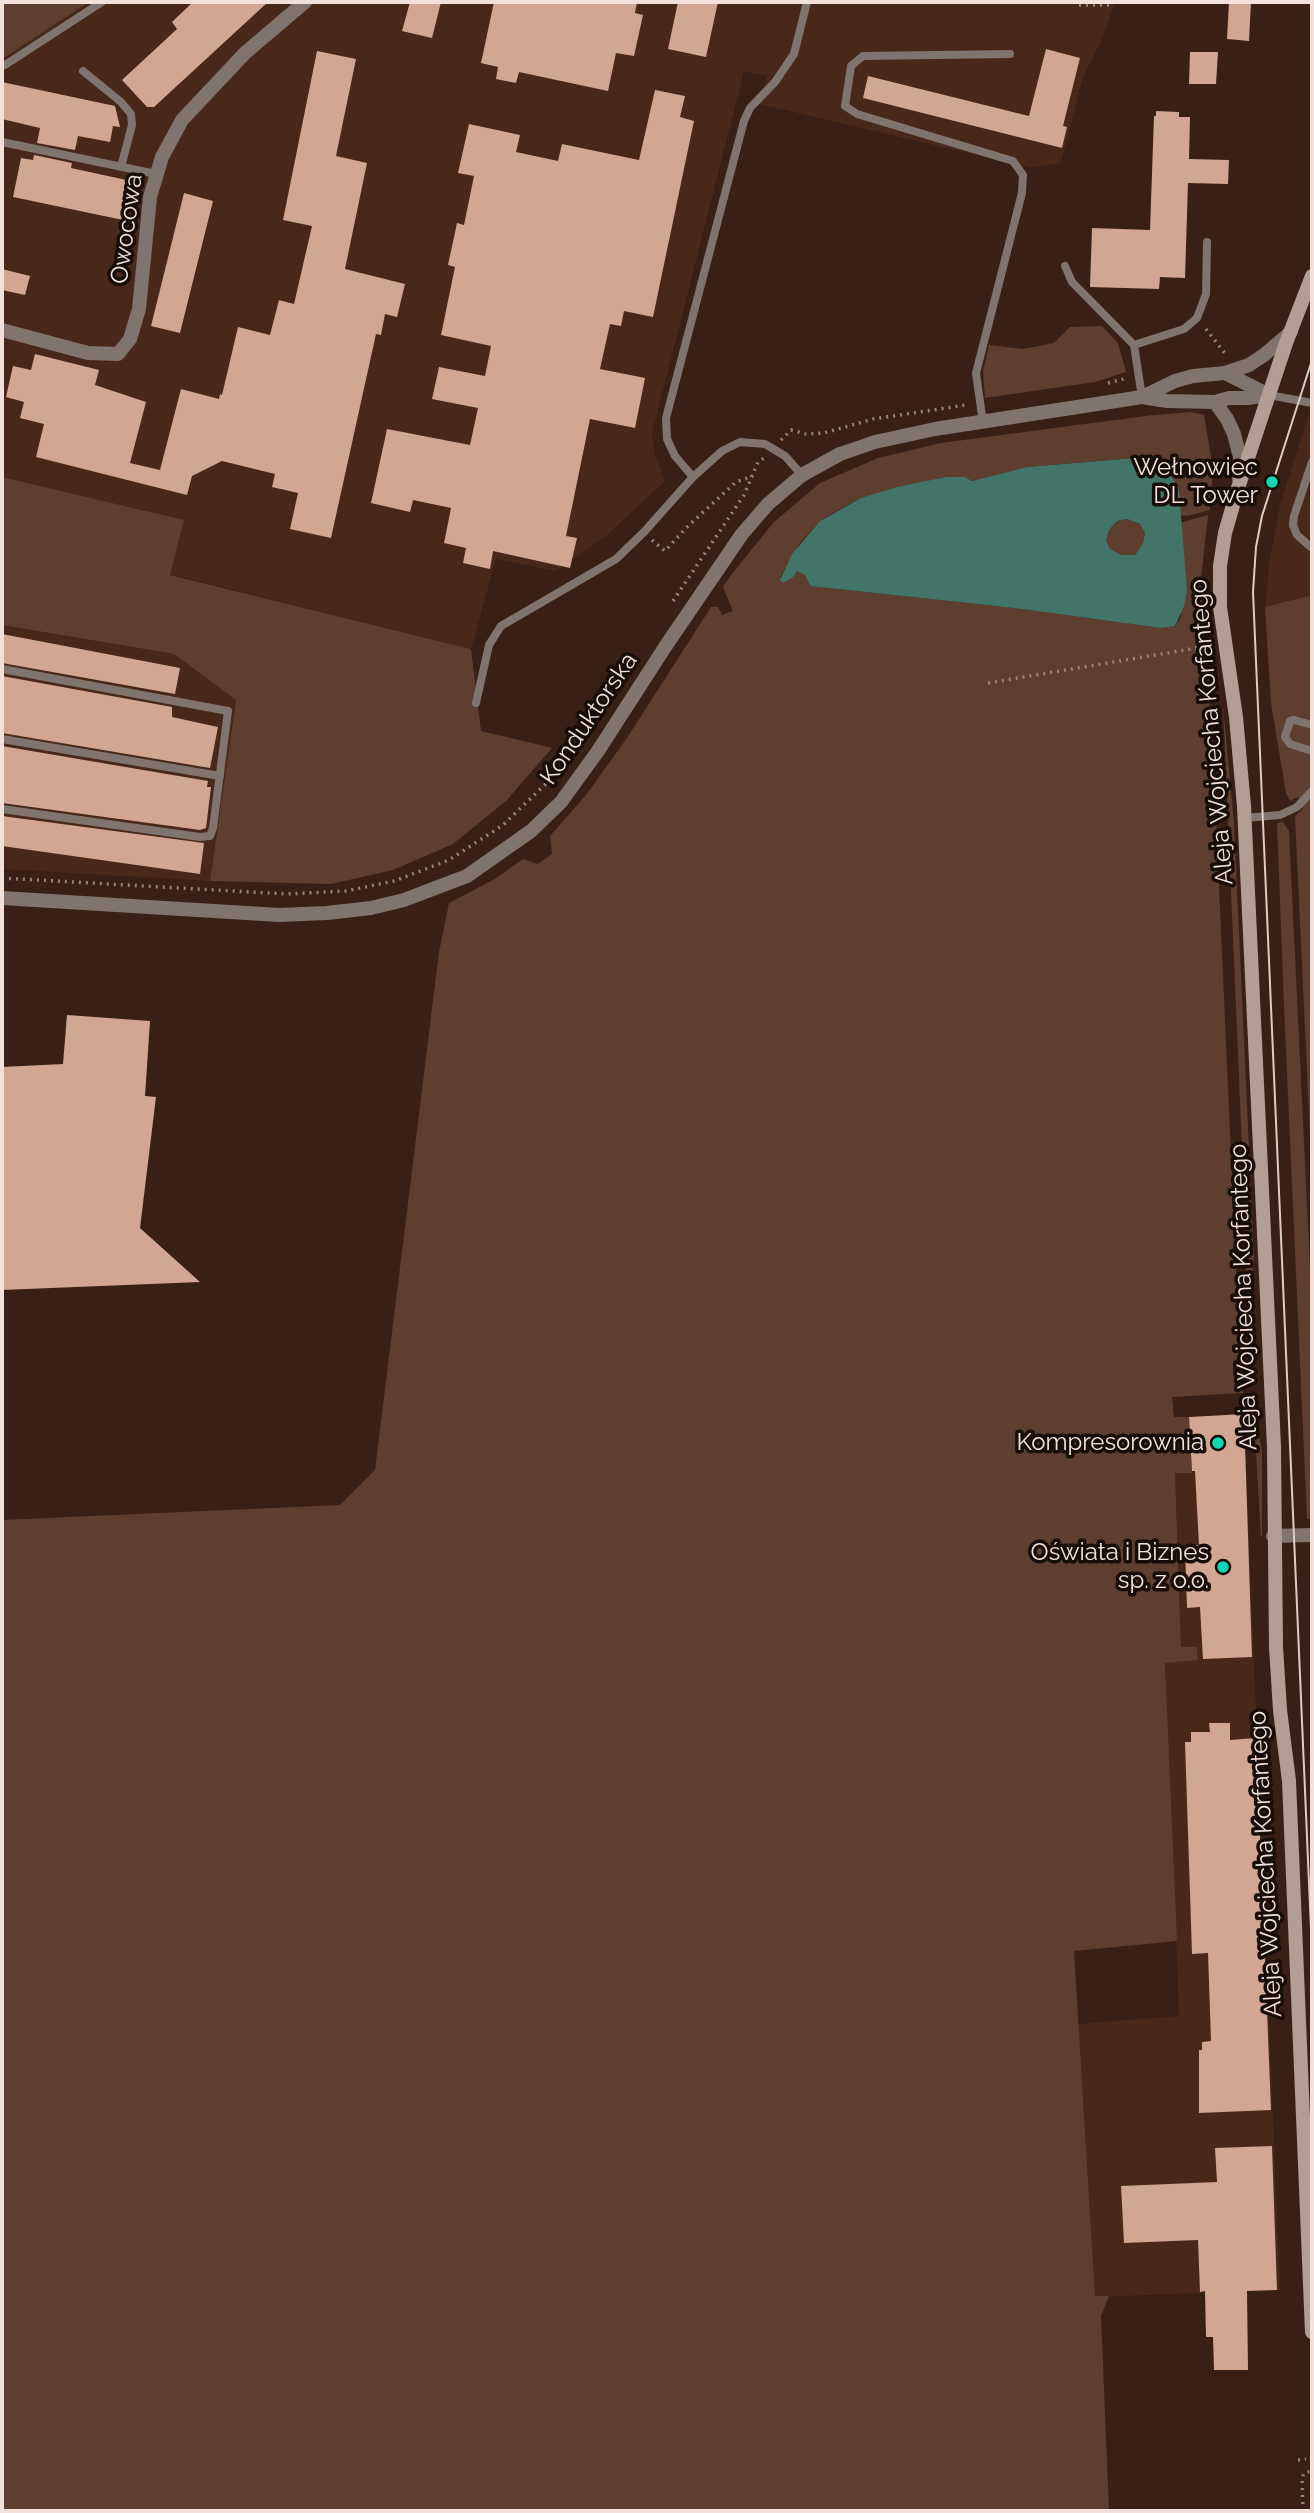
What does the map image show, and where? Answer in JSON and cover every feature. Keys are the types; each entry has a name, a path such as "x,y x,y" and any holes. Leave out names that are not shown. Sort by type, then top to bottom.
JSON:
{"main road":[{"name":"Aleja Wojciecha Korfantego","path":"1312,276 1238,488 1225,533 1220,566 1220,607 1236,717 1245,818 1274,1447 1276,1647 1290,1795 1312,2332"}],"street":[{"name":"Owocowa","path":"2,330 88,353 118,354 130,339 139,309 150,197 162,157 182,120 244,53 305,2"},
{"name":"Konduktorska","path":"2,898 279,915 327,913 371,908 404,900 467,876 531,831 561,802 598,751 742,534 768,504 802,475 840,454 875,442 935,429 1142,397 1175,381 1225,373 1249,365 1291,332"},
{"path":"1225,373 1269,395"},
{"name":"Konduktorska","path":"1142,397 1167,401 1215,402 1229,398 1269,395"},
{"path":"1215,402 1234,434 1240,457 1238,488"},
{"path":"1273,1536 1312,1535"}],"lane":[{"path":"5,65 102,2"},
{"path":"693,477 671,448 667,439 666,418 744,121 750,108 775,82 794,54 807,2"},
{"path":"983,423 976,373 1022,193 1023,175 1013,161 857,114 845,106 851,66 863,56 1010,54"},
{"path":"83,71 131,114 132,125 121,167"},
{"path":"2,142 156,174"},
{"path":"1134,345 1184,330 1198,318 1206,294 1207,242"},
{"path":"1065,266 1072,282 1134,345 1142,397"},
{"path":"1269,395 1312,403"},
{"path":"476,703 489,645 501,626 616,559 693,477 722,451 748,441 774,448 791,461 802,475"},
{"path":"1312,462 1293,525 1297,535 1312,548"},
{"path":"2,668 228,711 210,835 200,837 2,809"},
{"path":"1312,724 1290,721 1285,737 1290,744 1312,751"},
{"path":"2,739 220,776"},
{"path":"1245,818 1280,815 1297,807 1312,792"}],"path":[{"path":"1079,5 1112,5 1112,2"},
{"path":"1198,318 1228,357"},
{"path":"1106,384 1138,375"},
{"path":"787,435 792,430 806,433 830,432 887,416 979,403"},
{"path":"670,605 742,500 758,462"},
{"path":"644,532 665,551 685,528 736,482 753,476"},
{"path":"988,682 1203,648"},
{"path":"2,878 286,894 332,892 394,881 432,869 459,856 513,817 561,766 603,709"},
{"path":"1298,2459 1306,2459"},
{"path":"1303,2511 1302,2476 1312,2471"}],"shaded area":[{"path":"2,2 89,2 2,59"},
{"path":"89,2 1115,2 1102,39 1083,77 1061,163 1031,168 760,104 767,76 744,71 652,434 655,454 665,481 606,536 556,571 496,559 471,649 170,574 183,520 2,477 2,59"},
{"path":"1102,326 1118,343 1126,372 1095,382 985,398 983,371 989,345 1023,349 1054,343 1070,327"},
{"path":"1312,404 1312,595 1265,607 1269,565 1280,505"},
{"path":"1191,412 1204,415 1213,469 1210,510 1187,516 1179,515 1179,490 1164,459 1147,457 1027,467 972,481 964,477 946,477 861,498 838,510 820,521 799,544 780,578 797,571 805,575 810,586 1014,608 1161,628 1175,626 1181,617 1179,523 1208,515 1201,578 1206,639 1202,640 1212,728 1240,1357 1233,1361 1233,1375 1242,1381 1243,1393 1172,1397 1174,1417 1189,1417 1192,1473 1175,1473 1181,1647 1197,1647 1198,1660 1165,1663 1177,1941 1074,1951 1095,2296 1109,2296 1101,2316 1109,2511 2,2511 2,1520 340,1505 375,1470 439,952 449,903 495,879 523,859 538,864 552,854 550,836 586,795 627,738 711,607 718,607 722,615 733,611 723,587 731,575 774,522 820,483 878,458 941,443"},
{"path":"2,477 184,520 170,575 471,649 481,731 552,748 506,801 453,844 393,870 331,884 210,881 236,700 174,654 2,625"},
{"path":"1127,519 1140,524 1145,533 1143,543 1135,555 1122,555 1110,549 1106,541 1109,530 1117,521"},
{"path":"1312,595 1312,1178 1295,816 1303,809 1298,797 1290,801 1286,793 1271,703 1265,607"},
{"path":"2,625 174,654 236,700 210,881 2,869"},
{"path":"1223,706 1234,823 1254,1258 1248,1326 1244,1194"},
{"path":"1283,822 1289,831 1312,1309 1312,1519 1307,1519 1284,1006 1277,823"},
{"path":"1253,1403 1262,1451 1262,1537 1261,1537"},
{"path":"1246,1469 1280,2290 1095,2297 1078,2024 1179,2016 1165,1662 1198,1660 1181,1648 1175,1472"}],"water":[{"path":"1147,457 1164,459 1179,490 1187,590 1184,606 1175,626 1161,628 1014,608 810,586 805,575 797,571 783,583 780,580 792,554 820,521 861,498 946,477 965,477 972,481 1027,467","holes":["1127,519 1140,524 1145,533 1143,543 1135,555 1122,555 1110,549 1106,541 1109,530 1117,521"]}],"building":[{"path":"193,2 268,2 154,107 147,107 122,80 177,29 172,22"},
{"path":"410,2 441,2 432,38 402,31"},
{"path":"494,2 637,2 635,13 643,15 634,56 616,53 608,91 519,72 516,83 496,79 498,67 481,63"},
{"path":"678,2 718,2 706,57 668,49"},
{"path":"1229,2 1251,2 1249,41 1227,39"},
{"path":"1046,49 1080,58 1063,126 1067,127 1062,148 863,98 868,76 1029,116"},
{"path":"317,51 356,59 336,156 367,163 345,269 405,284 397,317 385,314 381,335 376,334 331,538 290,529 298,493 272,487 275,474 222,461 192,476 187,495 36,457 44,424 20,418 24,402 6,397 13,366 31,370 35,354 99,370 95,385 146,402 130,463 160,470 181,389 219,399 238,327 270,335 279,300 294,304 312,226 283,220"},
{"path":"1190,52 1218,52 1216,84 1189,84"},
{"path":"2,82 115,106 120,127 113,126 110,142 78,136 75,150 37,143 40,128 2,119"},
{"path":"655,90 685,96 680,117 694,121 653,317 624,311 621,326 610,324 600,369 645,378 635,428 590,419 566,536 577,538 570,568 493,551 490,569 463,563 466,548 444,543 451,508 413,500 410,512 371,503 387,429 470,445 478,408 432,399 439,367 485,376 491,346 441,335 455,267 448,265 457,223 464,225 474,176 458,173 469,124 520,135 516,152 558,161 562,144 639,160"},
{"path":"1156,111 1179,112 1179,117 1190,117 1189,159 1229,160 1228,184 1188,183 1185,278 1160,277 1159,289 1090,287 1092,228 1150,230"},
{"path":"34,155 72,163 71,168 131,181 123,220 13,197 21,158 33,160"},
{"path":"184,193 213,201 180,333 151,326"},
{"path":"2,269 30,276 25,295 2,290"},
{"path":"2,634 180,668 175,694 2,663"},
{"path":"2,676 172,707 172,717 218,727 210,768 2,733"},
{"path":"2,746 208,781 207,787 211,787 206,828 200,830 2,803"},
{"path":"2,816 204,843 200,874 2,846"},
{"path":"67,1015 150,1021 145,1096 156,1097 140,1228 200,1282 2,1290 2,1067 63,1064"},
{"path":"1244,1414 1252,1657 1203,1659 1200,1607 1187,1608 1185,1546 1199,1545 1189,1417"},
{"path":"1209,1723 1230,1723 1230,1740 1256,1738 1271,2110 1199,2113 1199,2050 1202,2050 1202,2042 1211,2041 1208,1953 1192,1954 1185,1742 1191,1742 1191,1732 1210,1732"},
{"path":"1272,2146 1277,2290 1247,2291 1248,2370 1214,2370 1213,2337 1206,2337 1205,2291 1200,2292 1198,2240 1124,2243 1121,2186 1217,2182 1215,2148"}],"tram line":[{"path":"1312,360 1262,516 1256,547 1253,592 1312,1952"}],"place":[{"name":"Wełnowiec DL Tower","path":"1272,482"},
{"name":"Kompresorownia","path":"1218,1443"},
{"name":"Oświata i Biznes sp. z o.o.","path":"1223,1567"}]}
